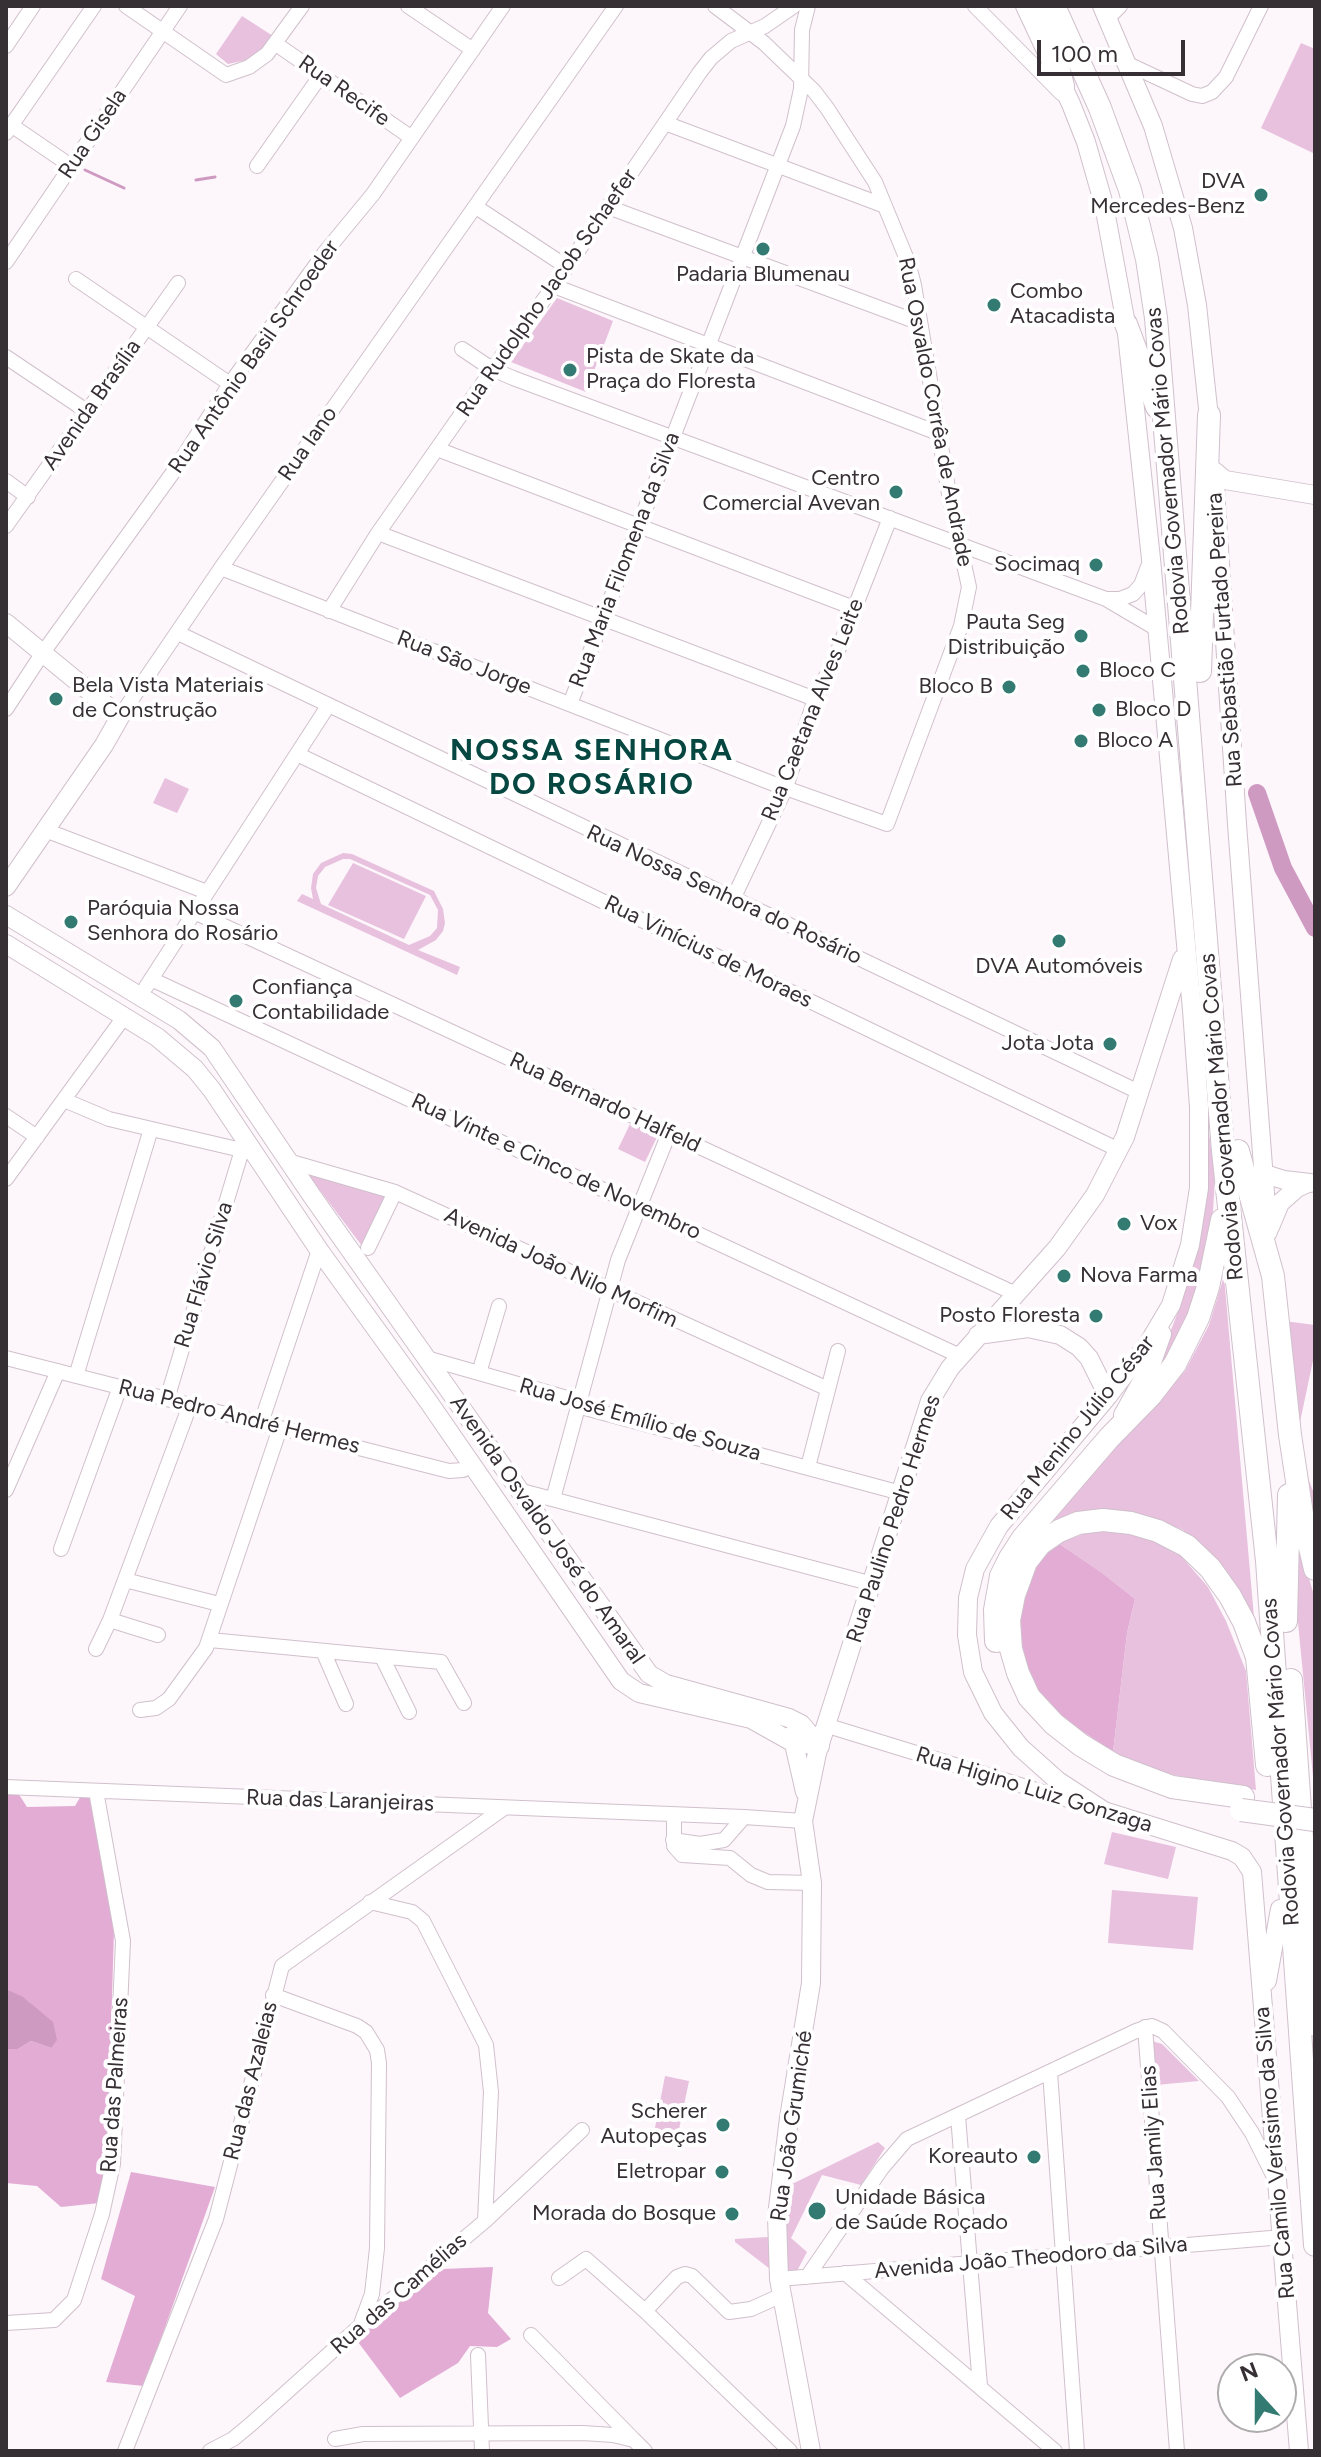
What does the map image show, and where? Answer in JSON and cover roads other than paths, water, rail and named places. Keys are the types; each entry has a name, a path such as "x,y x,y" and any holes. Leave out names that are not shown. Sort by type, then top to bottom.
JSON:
{"highway":[{"path":"1042,6 1067,95"},
{"name":"Rodovia Governador Mário Covas","path":"1054,6 1100,108 1135,205 1156,318 1227,1183 1267,1561 1308,2030"},
{"name":"Rodovia Governador Mário Covas","path":"1070,6 1132,150 1162,261 1174,342 1238,1151 1286,1621 1304,1846 1315,2245"},
{"path":"1126,324 1167,439"},
{"path":"1200,671 1209,415"},
{"path":"1238,1151 1273,1276 1290,1435 1302,1514 1315,1569"},
{"path":"1227,1183 1219,1244 1208,1287 1187,1341 1175,1364 1151,1395 1109,1438 1023,1538 1001,1576 995,1610 995,1634 1011,1692 1030,1719 1057,1745 1094,1770 1135,1789 1179,1802 1315,1806"},
{"path":"1286,1621 1290,1435"},
{"path":"1308,2030 1280,1909 1257,1657 1230,1596 1210,1568 1187,1546 1158,1531 1131,1523 1103,1520 1078,1523 1040,1544 1026,1562 1014,1595 1009,1620 1011,1649 1029,1697 1054,1724 1114,1765 1172,1787 1242,1804 1315,1820"},
{"path":"1304,1846 1315,1884"}],"main road":[{"path":"1025,6 1067,95"},
{"name":"Rua Sebastião Furtado Pereira","path":"1110,10 1153,126 1183,228 1197,305 1214,471 1262,1173 1273,1276"},
{"name":"Rua Menino Júlio César","path":"1067,95 1086,142 1104,205 1126,324 1192,1010 1199,1107 1199,1188 1190,1245 1171,1305 1153,1337 1108,1396 999,1526 975,1569 967,1612 967,1635 973,1672 981,1692 1005,1731 1058,1781 1104,1811"},
{"path":"1214,471 1225,480 1253,487 1315,495"},
{"path":"1217,519 1226,501 1243,489 1253,487"},
{"path":"6,623 121,715"},
{"name":"Rua Iano","path":"6,887 104,745 121,715"},
{"name":"Avenida Osvaldo José do Amaral","path":"6,915 179,1020 203,1038 649,1674 666,1684 777,1714 801,1724 820,1746"},
{"name":"Avenida Osvaldo José do Amaral","path":"6,944 157,1037 195,1069 212,1090 248,1152 428,1401 621,1681 630,1689 751,1719 792,1742 820,1746"},
{"name":"Rua Paulino Pedro Hermes","path":"820,1746 930,1401 941,1379 1082,1215 1119,1150 1141,1093 1185,950"},
{"path":"1166,1016 1192,1010"},
{"path":"1262,1173 1284,1180 1311,1183"},
{"path":"1265,1204 1271,1190 1284,1180"},
{"path":"1268,1234 1271,1218 1280,1203 1311,1183"},
{"path":"1109,1438 1151,1365 1171,1305"},
{"path":"1002,1309 1028,1328"},
{"path":"978,1335 1028,1328 1060,1335 1079,1347 1098,1370 1108,1396"},
{"path":"428,1401 443,1402 448,1389"},
{"path":"472,1465 484,1457 497,1461"},
{"path":"792,1742 793,1732 801,1724 831,1706"},
{"name":"Rua João Grumiché","path":"792,1742 804,1784 803,1821 812,1883 811,1983 779,2194 781,2287 811,2451"},
{"name":"Rua João Grumiché","path":"805,1800 820,1746"},
{"name":"Rua Higino Luiz Gonzaga","path":"1104,1811 1242,1857"},
{"name":"Rua Camilo Veríssimo da Silva","path":"1242,1857 1252,1872 1299,2451"},
{"path":"1263,2008 1280,1909"}],"street":[{"path":"6,46 33,6"},
{"path":"71,166 9,129 94,6"},
{"path":"126,6 226,75 259,61 276,44 302,6"},
{"name":"Rua Gisela","path":"6,262 180,6"},
{"path":"408,6 473,50"},
{"name":"Rua Antônio Basil Schroeder","path":"6,709 174,471 230,384 326,251 373,194 503,6"},
{"name":"Rua Iano","path":"121,715 616,6"},
{"name":"Rua Osvaldo Corrêa de Andrade","path":"715,6 751,32 827,108 860,156 908,262 969,587 965,612 887,824"},
{"name":"Rua Rudolpho Jacob Schaefer","path":"329,611 378,533 711,58 731,41 781,17 794,6"},
{"name":"Rua Maria Filomena da Silva","path":"570,704 797,112 802,30 808,6"},
{"path":"975,6 1067,95"},
{"path":"1128,64 1192,94 1202,96 1212,92 1226,77 1261,6"},
{"name":"Rua Recife","path":"276,44 412,138"},
{"path":"257,166 321,75"},
{"path":"665,123 885,206"},
{"path":"476,207 567,267"},
{"path":"608,207 920,323"},
{"path":"76,279 230,384"},
{"name":"Avenida Brasília","path":"6,526 178,283"},
{"path":"554,286 938,433"},
{"path":"462,349 492,369 1106,599 1157,629"},
{"path":"6,357 88,412"},
{"path":"437,449 854,608"},
{"path":"6,481 28,497"},
{"name":"Rua Caetana Alves Leite","path":"733,899 786,787 815,699 835,658 890,518"},
{"path":"378,533 815,699"},
{"path":"1106,599 1120,599 1133,594 1141,585 1151,559"},
{"name":"Rua São Jorge","path":"221,568 887,824"},
{"name":"Rua Nossa Senhora do Rosário","path":"178,633 1141,1093"},
{"path":"139,997 328,706"},
{"name":"Rua Vinícius de Moraes","path":"297,754 1119,1150"},
{"path":"45,830 207,892"},
{"name":"Rua Bernardo Halfeld","path":"194,912 1016,1294"},
{"name":"Rua Vinte e Cinco de Novembro","path":"151,979 960,1356"},
{"path":"6,1179 124,1017"},
{"path":"64,1100 109,1119 248,1152"},
{"path":"6,1116 37,1137"},
{"path":"76,1376 151,1129"},
{"path":"553,1499 618,1260 669,1133"},
{"name":"Rua Flávio Silva","path":"167,1399 248,1152"},
{"name":"Avenida João Nilo Morfim","path":"288,1161 395,1192 828,1389"},
{"path":"368,1248 395,1192"},
{"path":"261,1423 319,1250"},
{"path":"479,1373 499,1306"},
{"path":"808,1467 838,1351"},
{"name":"Rua Pedro André Hermes","path":"6,1358 449,1471 463,1470 472,1465"},
{"name":"Rua José Emílio de Souza","path":"426,1358 567,1398 585,1408 901,1493"},
{"path":"6,1490 58,1371"},
{"path":"61,1549 120,1387"},
{"path":"96,1649 110,1620 190,1405"},
{"path":"140,1710 156,1708 169,1699 201,1658 210,1640 219,1604 280,1428"},
{"path":"518,1490 873,1584"},
{"path":"125,1580 219,1604"},
{"path":"110,1620 158,1635"},
{"path":"210,1640 441,1662 464,1703"},
{"path":"323,1651 346,1704"},
{"path":"382,1657 409,1712"},
{"name":"Rua Higino Luiz Gonzaga","path":"825,1725 1104,1811"},
{"name":"Rua das Laranjeiras","path":"6,1787 803,1821"},
{"name":"Rua das Palmeiras","path":"6,2323 54,2320 74,2300 102,2214 113,2164 123,1941 96,1791"},
{"name":"Rua das Azaleias","path":"125,2451 216,2219 282,1966 504,1808"},
{"path":"674,1815 673,1840 730,1858 759,1880 812,1883"},
{"path":"704,1850 729,1837 744,1817"},
{"path":"729,1837 730,1858"},
{"path":"370,1902 412,1912 423,1921 486,2045 491,2092 485,2221"},
{"path":"273,1995 357,2026 373,2040 377,2050 377,2248 372,2294 359,2327"},
{"path":"807,2277 901,2144 1145,2027 1152,2026 1163,2031 1228,2097 1252,2133 1278,2185"},
{"name":"Rua Jamily Elias","path":"1145,2027 1177,2451"},
{"path":"1050,2072 1077,2451"},
{"path":"958,2116 980,2386"},
{"name":"Rua das Camélias","path":"210,2451 241,2432 485,2221 582,2130"},
{"name":"Avenida João Theodoro da Silva","path":"645,2311 677,2277 685,2274 692,2276 729,2312 751,2309 781,2287 807,2277 1283,2237"},
{"path":"559,2278 586,2259 645,2311 790,2451"},
{"path":"845,2273 1055,2451"},
{"path":"531,2335 645,2451"},
{"path":"478,2355 482,2451"},
{"path":"335,2439 363,2434 583,2433 634,2440"}],"waterway":[{"path":"85,170 124,188"},
{"path":"196,180 215,177"},
{"path":"1257,793 1283,868 1315,928"}],"place":[{"name":"DVA Mercedes-Benz","path":"1261,195"},
{"name":"Padaria Blumenau","path":"763,249"},
{"name":"Combo Atacadista","path":"994,305"},
{"name":"Pista de Skate da Praça do Floresta","path":"570,370"},
{"name":"Centro Comercial Avevan","path":"896,492"},
{"name":"Socimaq","path":"1096,565"},
{"name":"Pauta Seg Distribuição","path":"1081,636"},
{"name":"Bloco C","path":"1083,671"},
{"name":"Bloco B","path":"1009,687"},
{"name":"Bela Vista Materiais de Construção","path":"56,699"},
{"name":"Bloco D","path":"1099,710"},
{"name":"Bloco A","path":"1081,741"},
{"name":"Paróquia Nossa Senhora do Rosário","path":"71,922"},
{"name":"DVA Automóveis","path":"1059,941"},
{"name":"Confiança Contabilidade","path":"236,1001"},
{"name":"Jota Jota","path":"1110,1044"},
{"name":"Vox","path":"1124,1224"},
{"name":"Nova Farma","path":"1064,1276"},
{"name":"Posto Floresta","path":"1096,1316"},
{"name":"Scherer Autopeças","path":"723,2125"},
{"name":"Koreauto","path":"1034,2157"},
{"name":"Eletropar","path":"722,2172"},
{"name":"Unidade Básica de Saúde Roçado","path":"817,2211"},
{"name":"Morada do Bosque","path":"732,2214"}],"district":[{"name":"NOSSA SENHORA DO ROSÁRIO","path":"592,768"}]}
